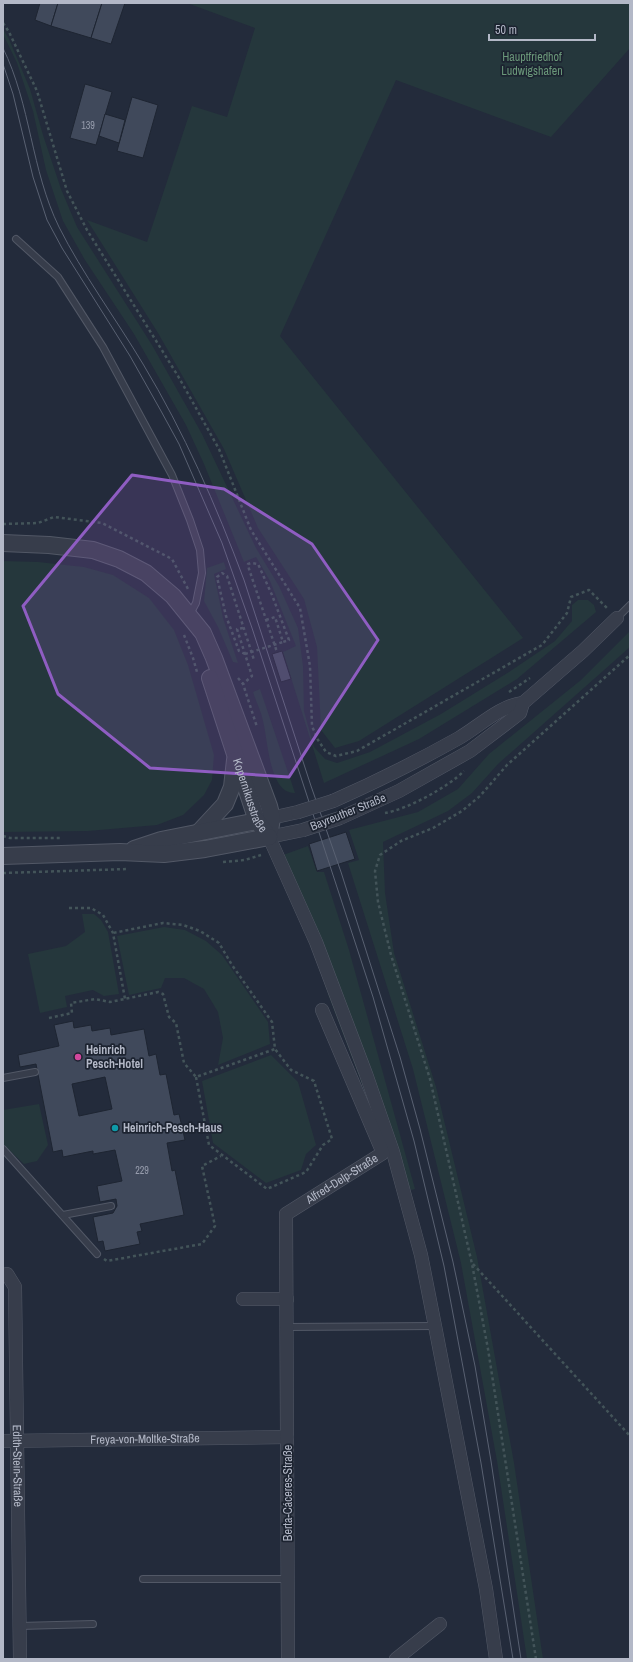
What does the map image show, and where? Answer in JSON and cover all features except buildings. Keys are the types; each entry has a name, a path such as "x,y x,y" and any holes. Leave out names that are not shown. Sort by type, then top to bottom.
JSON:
{"street":[{"name":"Kopernikusstraße","path":"3,543 72,547 94,550 120,559 146,573 173,596 202,632 214,658 265,819 269,837"},
{"name":"Bayreuther Straße","path":"3,856 120,852 171,853 205,849 303,830 340,818 399,791 470,751 520,713 523,703 583,651 613,614"},
{"name":"Kopernikusstraße","path":"189,616 235,753 265,819"},
{"name":"Bayreuther Straße","path":"120,852 161,840 298,812 333,801 368,785 447,744 512,704 523,703"},
{"path":"199,832 225,804 232,787 235,753"},
{"path":"269,837 316,942 391,1145 421,1255 486,1589 496,1659"},
{"name":"Alfred-Delp-Straße","path":"287,1327 286,1214 383,1153 322,1010"},
{"name":"Edith-Stein-Straße","path":"7,1274 15,1287 20,1659"},
{"path":"243,1299 287,1299"},
{"name":"Berta-Cáceres-Straße","path":"287,1327 288,1659"},
{"name":"Freya-von-Moltke-Straße","path":"3,1441 287,1437"},
{"path":"396,1659 440,1624"}],"lane":[{"path":"16,239 58,277 103,347 172,474 200,550 202,573 196,603 189,616"},
{"name":"Bayreuther Straße","path":"613,614 630,605"},
{"path":"3,1078 35,1072"},
{"path":"3,1149 98,1254"},
{"path":"63,1215 111,1206"},
{"path":"287,1327 435,1326"},
{"path":"143,1579 288,1579"},
{"path":"20,1626 93,1624"}],"path":[{"path":"3,23 9,32 37,91 67,191 86,230 178,376 218,449 251,530 300,608 310,666 312,726 318,740 326,752 336,756 357,751 542,645 567,612 571,597 589,590 613,614"},
{"path":"254,660 243,628 227,576 225,574 219,574 218,577 226,616 239,651 245,654 284,642 289,640 272,595 258,564 248,564 249,570 266,620 277,652"},
{"path":"603,615 613,614"},
{"path":"266,620 275,617 284,642"},
{"path":"243,628 236,629 252,676 243,684"},
{"path":"536,1659 488,1349 472,1264 430,1079 391,955 378,902 375,871 380,854 401,841 433,828 462,810 480,796 507,765 630,655"},
{"path":"506,694 530,677"},
{"path":"3,836 10,838 63,838"},
{"path":"69,908 91,908 104,915 112,933 125,999"},
{"path":"49,1018 72,1013 71,1003 95,999 110,1002 158,992 163,994 169,1017 176,1023 184,1063 196,1078 209,1145 267,1189 306,1172 323,1145 332,1139 314,1081 291,1070 275,1049 272,1022 232,965 219,943 200,931 183,925 163,923 112,933"},
{"path":"196,1078 275,1049"},
{"path":"98,1254 107,1261 202,1244 215,1226 202,1166 222,1156"},
{"path":"472,1264 630,1436"}],"highlighted area":[{"path":"132,475 224,489 312,544 378,640 289,777 150,768 58,694 23,606"}],"green space":[{"name":"Hauptfriedhof Ludwigshafen","path":"187,3 630,3 630,48 551,137 396,80 280,336 523,638 359,741 335,748 321,730 317,647 304,599 258,528 224,449 158,333 87,220 147,242 192,106 227,117 255,28"},
{"path":"3,29 9,39 30,89 43,135 61,189 77,227 152,345 202,434 256,548 279,586 298,628 303,666 304,711 314,747 325,759 337,763 370,752 441,714 509,672 555,641 572,621 572,605 578,600 588,600 594,605 596,612 517,679 419,739 324,783 283,652 296,646 270,581 256,557 244,562 204,464 186,425 134,334 85,260 63,221 46,170 33,111 17,63 3,34"},
{"path":"3,561 38,562 84,567 113,575 149,598 174,630 188,665 214,755 212,780 204,795 183,815 157,825 88,831 3,832"},
{"path":"224,562 226,569 214,574 223,618 238,663 233,662 218,627 204,601 207,568"},
{"path":"630,631 630,647 498,764 472,793 448,811 383,842 385,893 394,953 436,1087 477,1257 514,1463 543,1659 527,1659 497,1461 461,1263 413,1069 348,863 359,860 349,830 418,812 458,789 489,754 581,680"},
{"path":"260,689 295,793 286,791 280,785 275,776 268,752 262,717 253,692"},
{"path":"308,846 317,872 324,872 349,950 415,1189 411,1190 385,1145 329,997 312,945 272,859"},
{"path":"82,914 94,914 101,920 108,932 119,994 104,996 93,990 65,996 67,1007 40,1013 28,954 66,946 85,932"},
{"path":"164,927 185,930 206,941 222,955 268,1022 270,1044 218,1065 223,1038 218,1012 204,989 184,978 165,978 161,988 129,995 117,936"},
{"path":"271,1055 298,1082 316,1145 306,1154 301,1170 266,1183 213,1143 202,1081"},
{"path":"39,1104 48,1145 37,1161 24,1164 4,1145 3,1110"}],"tram line":[{"path":"3,48 20,92 42,183 59,227 78,261 133,347 158,390 186,442 211,497 244,580 311,786 341,872 400,1057 420,1129 453,1262 475,1366 521,1659"},
{"path":"3,64 13,94 33,177 47,220 62,248 130,356 179,444 222,543 252,628 373,997 414,1141 444,1266 481,1463 513,1659"}],"place":[{"name":"Heinrich Pesch-Hotel","path":"78,1057"},
{"name":"Heinrich-Pesch-Haus","path":"115,1128"}]}
